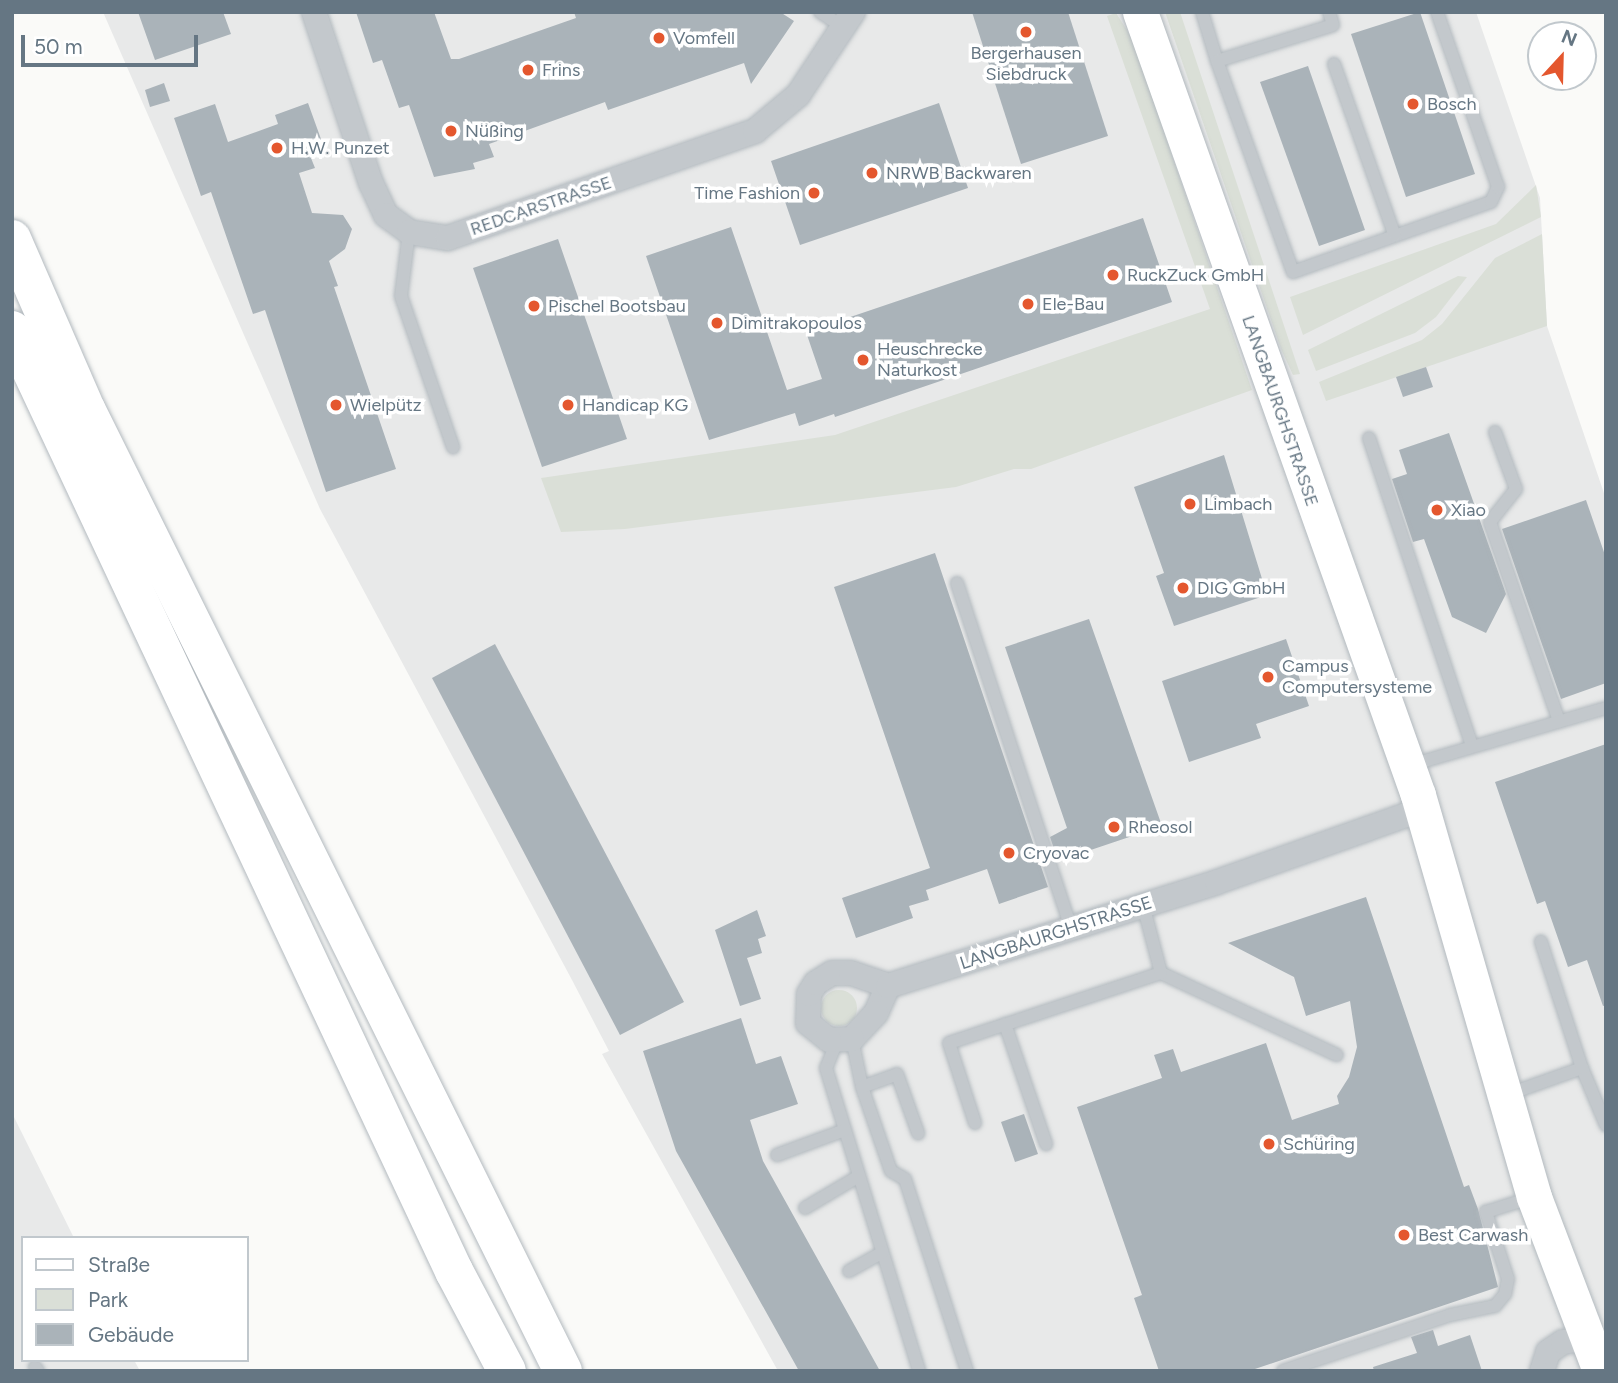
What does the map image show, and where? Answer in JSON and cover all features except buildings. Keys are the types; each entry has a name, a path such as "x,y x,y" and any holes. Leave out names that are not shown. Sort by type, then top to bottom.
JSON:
{"highway":[{"path":"12,239 110,458 563,1371"},
{"path":"12,330 454,1271 507,1371"},
{"path":"454,1271 489,1371"},
{"path":"529,1304 572,1371"}],"main road":[{"name":"LANGBAURGHSTRASSE","path":"1140,12 1423,809 1478,992 1534,1197 1599,1339"},
{"name":"LANGBAURGHSTRASSE","path":"1478,992 1510,1051 1523,1089 1599,1339 1600,1371"}],"street":[{"path":"314,12 370,183 386,215 410,232"},
{"name":"REDCARSTRASSE","path":"410,232 448,238 745,135 785,109 848,20"},
{"name":"LANGBAURGHSTRASSE","path":"888,986 1143,905 1423,809"},
{"path":"832,973 850,973 888,986 876,1013 844,1040 808,1023 805,1008 816,983 832,973"},
{"path":"1542,1371 1548,1352 1563,1342 1599,1339"}],"lane":[{"path":"820,12 848,20"},
{"path":"1202,12 1293,272 1491,202 1498,187 1437,12"},
{"path":"1217,61 1333,25 1329,12"},
{"path":"1334,64 1395,236"},
{"path":"410,232 401,296 453,447"},
{"path":"1495,432 1516,489 1490,522 1559,721"},
{"path":"1369,438 1472,746"},
{"path":"957,583 1071,928"},
{"path":"1407,766 1606,708"},
{"path":"1143,905 1161,973"},
{"path":"1541,942 1582,1068 1606,1125"},
{"path":"975,1123 949,1043 1161,973 1337,1055"},
{"path":"1005,1024 1046,1144"},
{"path":"844,1040 891,1171 905,1179 967,1371"},
{"path":"844,1040 826,1068 919,1371"},
{"path":"1523,1089 1582,1068"},
{"path":"862,1087 897,1074 918,1133"},
{"path":"776,1155 845,1130"},
{"path":"805,1208 859,1176"},
{"path":"1283,1371 1450,1315 1495,1306 1508,1279 1486,1212 1534,1197"},
{"path":"849,1271 882,1253"}],"shaded area":[{"path":"103,12 1476,12 1540,198 1547,326 1606,499 1606,1319 1588,1371 778,1371 602,1054 609,1051 320,509"},
{"path":"12,1113 73,1236 21,1236 21,1362 135,1362 140,1371 12,1371"}],"green space":[{"path":"1165,12 1180,12 1300,374 1293,375 1281,349"},
{"path":"1116,13 1132,38 1252,390 1031,469 1014,469 956,487 625,529 561,532 541,478 835,435 1210,309 1107,16"},
{"path":"1536,185 1541,217 1303,335 1290,297 1496,224"},
{"path":"1542,234 1547,326 1326,401 1319,382 1422,340 1442,324 1495,258"},
{"path":"1458,276 1467,277 1436,317 1415,333 1316,371 1308,350"},
{"path":"839,990 852,995 857,1008 852,1021 839,1026 826,1021 821,1008 826,995"}],"place":[{"name":"Bergerhausen Siebdruck","path":"1026,32"},
{"name":"Vomfell","path":"659,38"},
{"name":"Frins","path":"528,70"},
{"name":"Bosch","path":"1413,104"},
{"name":"Nüßing","path":"451,131"},
{"name":"H.W. Punzet","path":"277,148"},
{"name":"NRWB Backwaren","path":"872,173"},
{"name":"Time Fashion","path":"814,193"},
{"name":"RuckZuck GmbH","path":"1113,275"},
{"name":"Ele-Bau","path":"1028,304"},
{"name":"Pischel Bootsbau","path":"534,306"},
{"name":"Dimitrakopoulos","path":"717,323"},
{"name":"Heuschrecke Naturkost","path":"863,360"},
{"name":"Wielpütz","path":"336,405"},
{"name":"Handicap KG","path":"568,405"},
{"name":"Limbach","path":"1190,504"},
{"name":"Xiao","path":"1437,510"},
{"name":"DIG GmbH","path":"1183,588"},
{"name":"Campus Computersysteme","path":"1268,677"},
{"name":"Rheosol","path":"1114,827"},
{"name":"Cryovac","path":"1009,853"},
{"name":"Schüring","path":"1269,1144"},
{"name":"Best Carwash","path":"1404,1235"}]}
